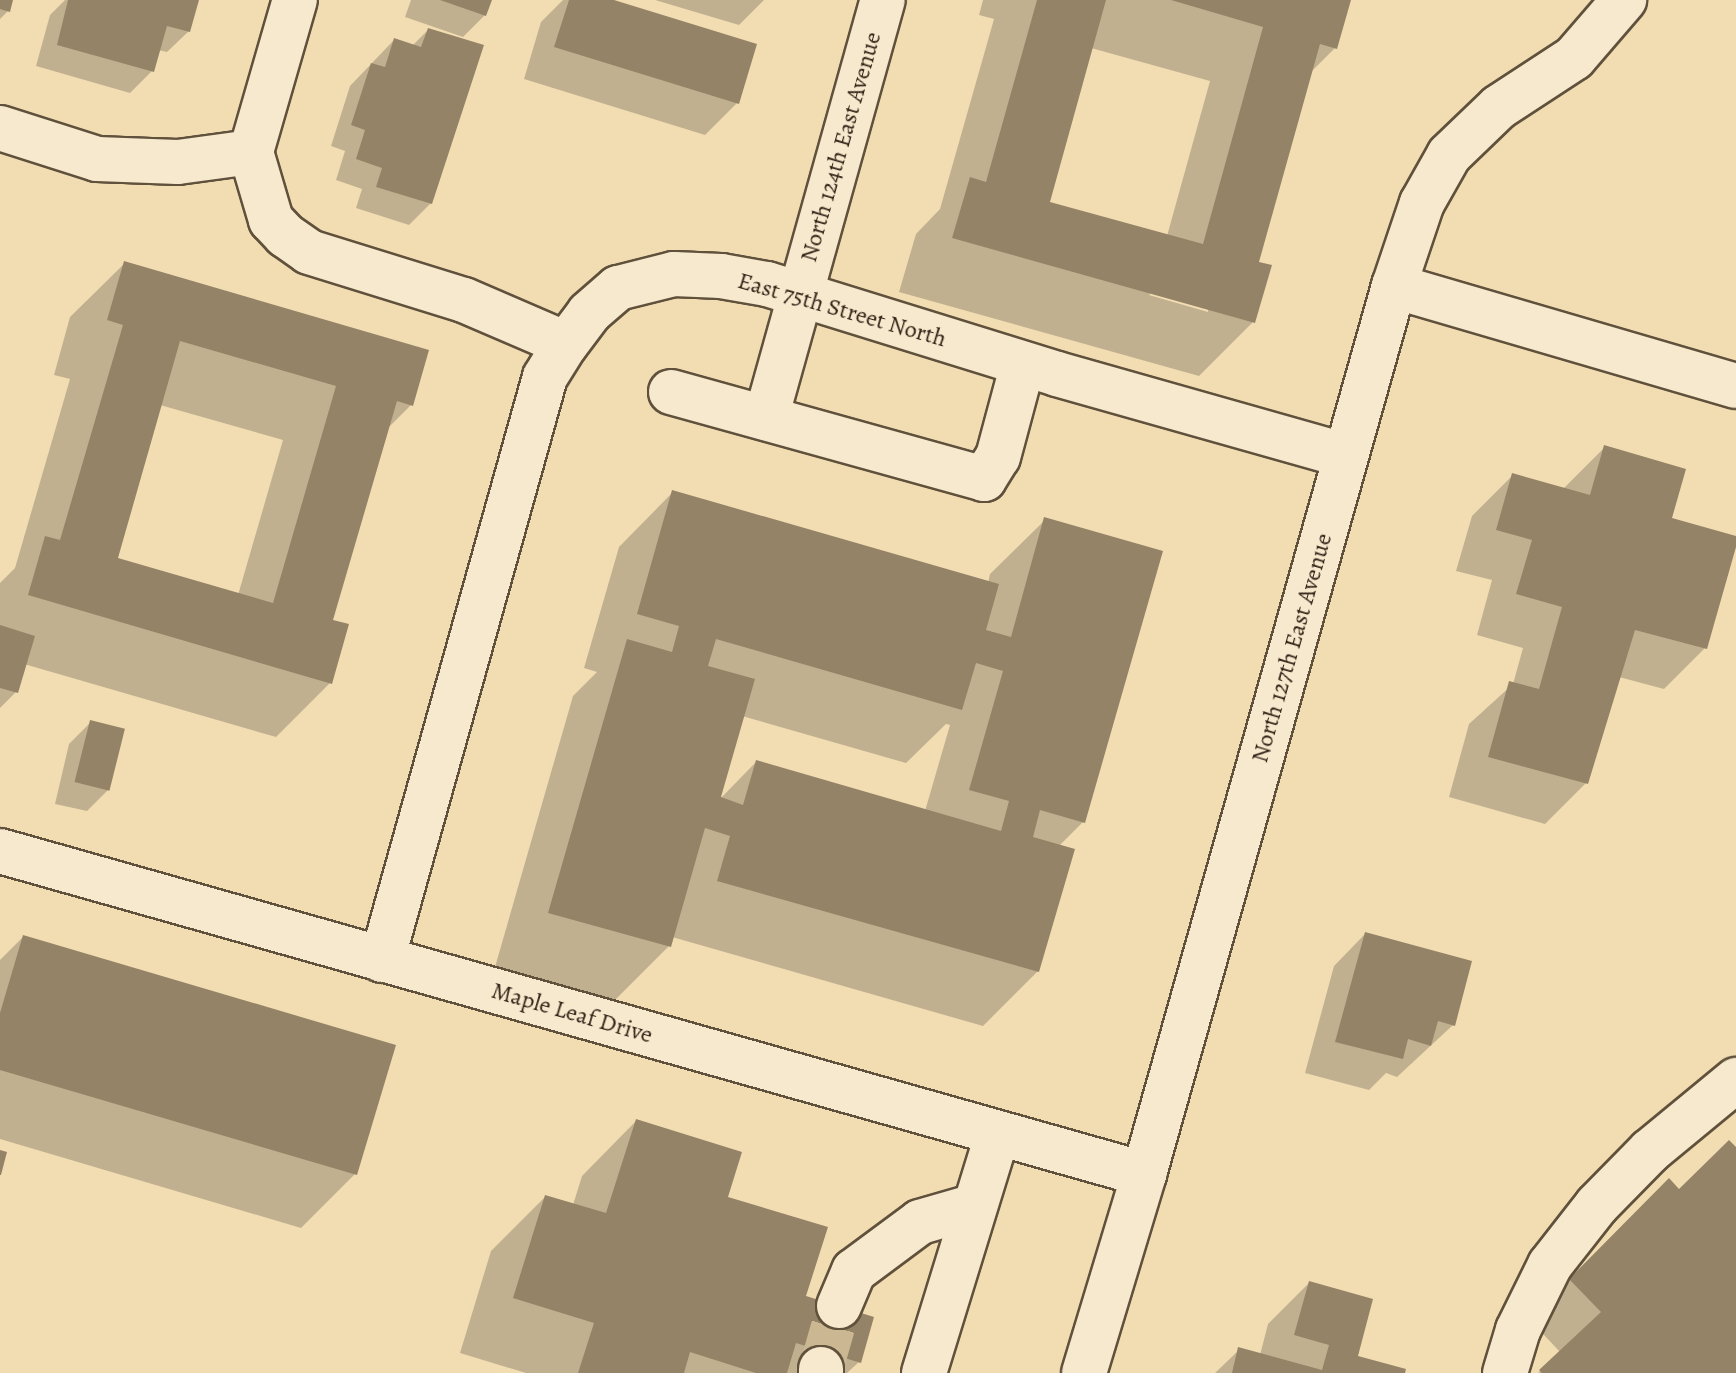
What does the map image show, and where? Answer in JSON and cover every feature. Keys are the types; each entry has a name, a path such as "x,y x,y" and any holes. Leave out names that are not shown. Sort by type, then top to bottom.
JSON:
{"street":[{"path":"295,0 251,152 271,220 285,235 309,252 464,300 566,344"},
{"name":"North 124th East Avenue","path":"766,418 883,0"},
{"name":"North 127th East Avenue","path":"1084,1373 1144,1174 1394,286 1422,203 1449,155 1499,107 1574,58 1624,0"},
{"path":"0,128 97,159 178,162 251,152"},
{"name":"East 75th Street North","path":"382,960 545,377 589,313 618,288 674,274 721,276 800,294 1023,364 1346,456"},
{"path":"1394,286 1736,386"},
{"path":"671,392 984,479 998,457 1023,364"},
{"name":"Maple Leaf Drive","path":"0,851 1144,1174"},
{"path":"1505,1373 1518,1330 1550,1265 1597,1205 1650,1151 1736,1080"},
{"path":"924,1373 998,1133"},
{"path":"839,1306 854,1271 920,1222 975,1206"}],"building":[{"path":"0,0 13,0 10,12 0,9"},
{"path":"68,0 199,0 190,32 167,26 154,72 57,45"},
{"path":"440,0 492,0 486,16"},
{"path":"569,0 614,0 757,44 739,104 554,47"},
{"path":"1037,0 1106,0 1050,202 1203,244 1263,27 1171,0 1351,0 1337,49 1320,44 1259,262 1272,265 1255,323 952,238 970,177 986,182"},
{"path":"428,28 484,45 432,204 376,187 382,168 356,159 365,130 351,125 371,63 385,67 394,38 421,47"},
{"path":"124,261 429,350 413,406 397,401 333,620 349,624 332,684 28,595 45,536 60,540 123,325 107,320","holes":["180,341 336,386 273,603 118,558"]},
{"path":"1604,445 1686,469 1672,518 1736,536 1736,547 1707,649 1635,630 1588,784 1488,757 1509,681 1539,689 1562,607 1516,594 1532,540 1496,530 1512,473 1590,495"},
{"path":"672,490 999,584 986,630 1011,637 1044,517 1163,551 1085,823 1040,810 1033,837 1075,849 1039,972 717,881 730,836 705,828 671,947 548,913 627,639 672,652 679,626 637,614","holes":["716,639 962,710 976,663 1003,671 969,790 1009,801 1001,831 756,760 743,805 721,797 755,679 708,666"]},
{"path":"0,625 35,636 18,693 0,688"},
{"path":"90,720 125,729 109,791 75,782"},
{"path":"1365,932 1472,961 1455,1026 1438,1021 1431,1046 1408,1039 1403,1059 1335,1042"},
{"path":"23,935 396,1045 357,1175 0,1070 0,1013"},
{"path":"636,1119 742,1152 728,1197 828,1227 806,1296 874,1317 861,1363 796,1343 787,1373 756,1373 690,1352 684,1373 578,1373 594,1323 513,1298 545,1195 606,1213"},
{"path":"1729,1140 1736,1147 1736,1373 1542,1373 1539,1370 1601,1312 1569,1279 1669,1178 1679,1189"},
{"path":"0,1150 7,1152 1,1175 0,1175"},
{"path":"1309,1281 1373,1299 1358,1356 1406,1369 1405,1373 1232,1373 1238,1347 1322,1370 1329,1345 1294,1335"}],"tunnel":[{"path":"821,1369 839,1306"}]}
